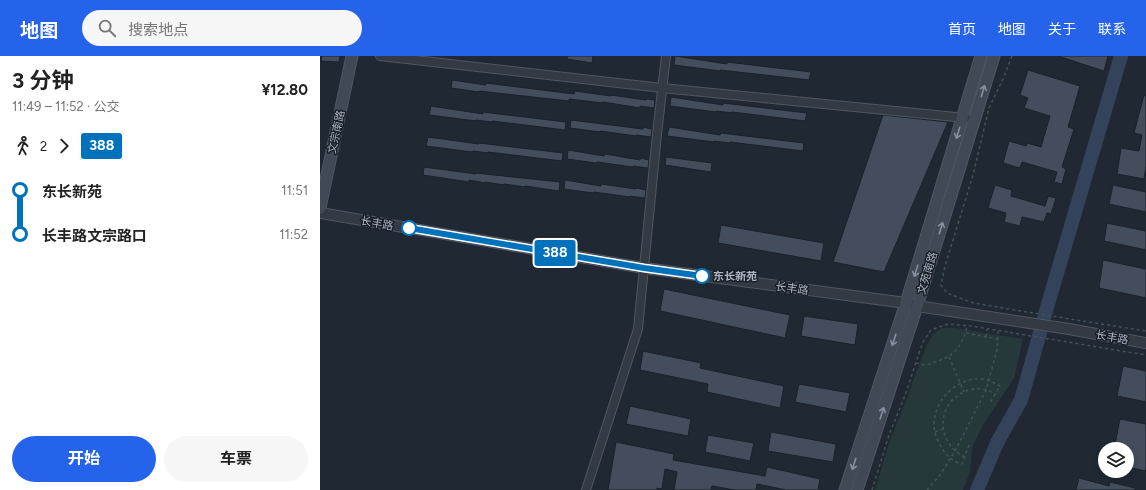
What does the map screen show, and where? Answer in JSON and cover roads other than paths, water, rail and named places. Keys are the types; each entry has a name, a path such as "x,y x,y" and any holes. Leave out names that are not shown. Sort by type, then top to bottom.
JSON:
{"main road":[{"name":"文宗南路","path":"320,208 352,56"},
{"name":"文苑南路","path":"857,490 912,305 962,118 981,56"},
{"name":"文苑南路","path":"845,490 912,305 994,56"}],"street":[{"path":"380,56 662,88 974,119"},
{"path":"586,490 638,328 666,56"},
{"name":"长丰路","path":"320,213 644,268 1012,320 1071,325 1146,343"}],"waterway":[{"path":"977,490 997,443 1021,400 1121,56"}],"place":[{"name":"东长新苑","path":"702,276"}]}
